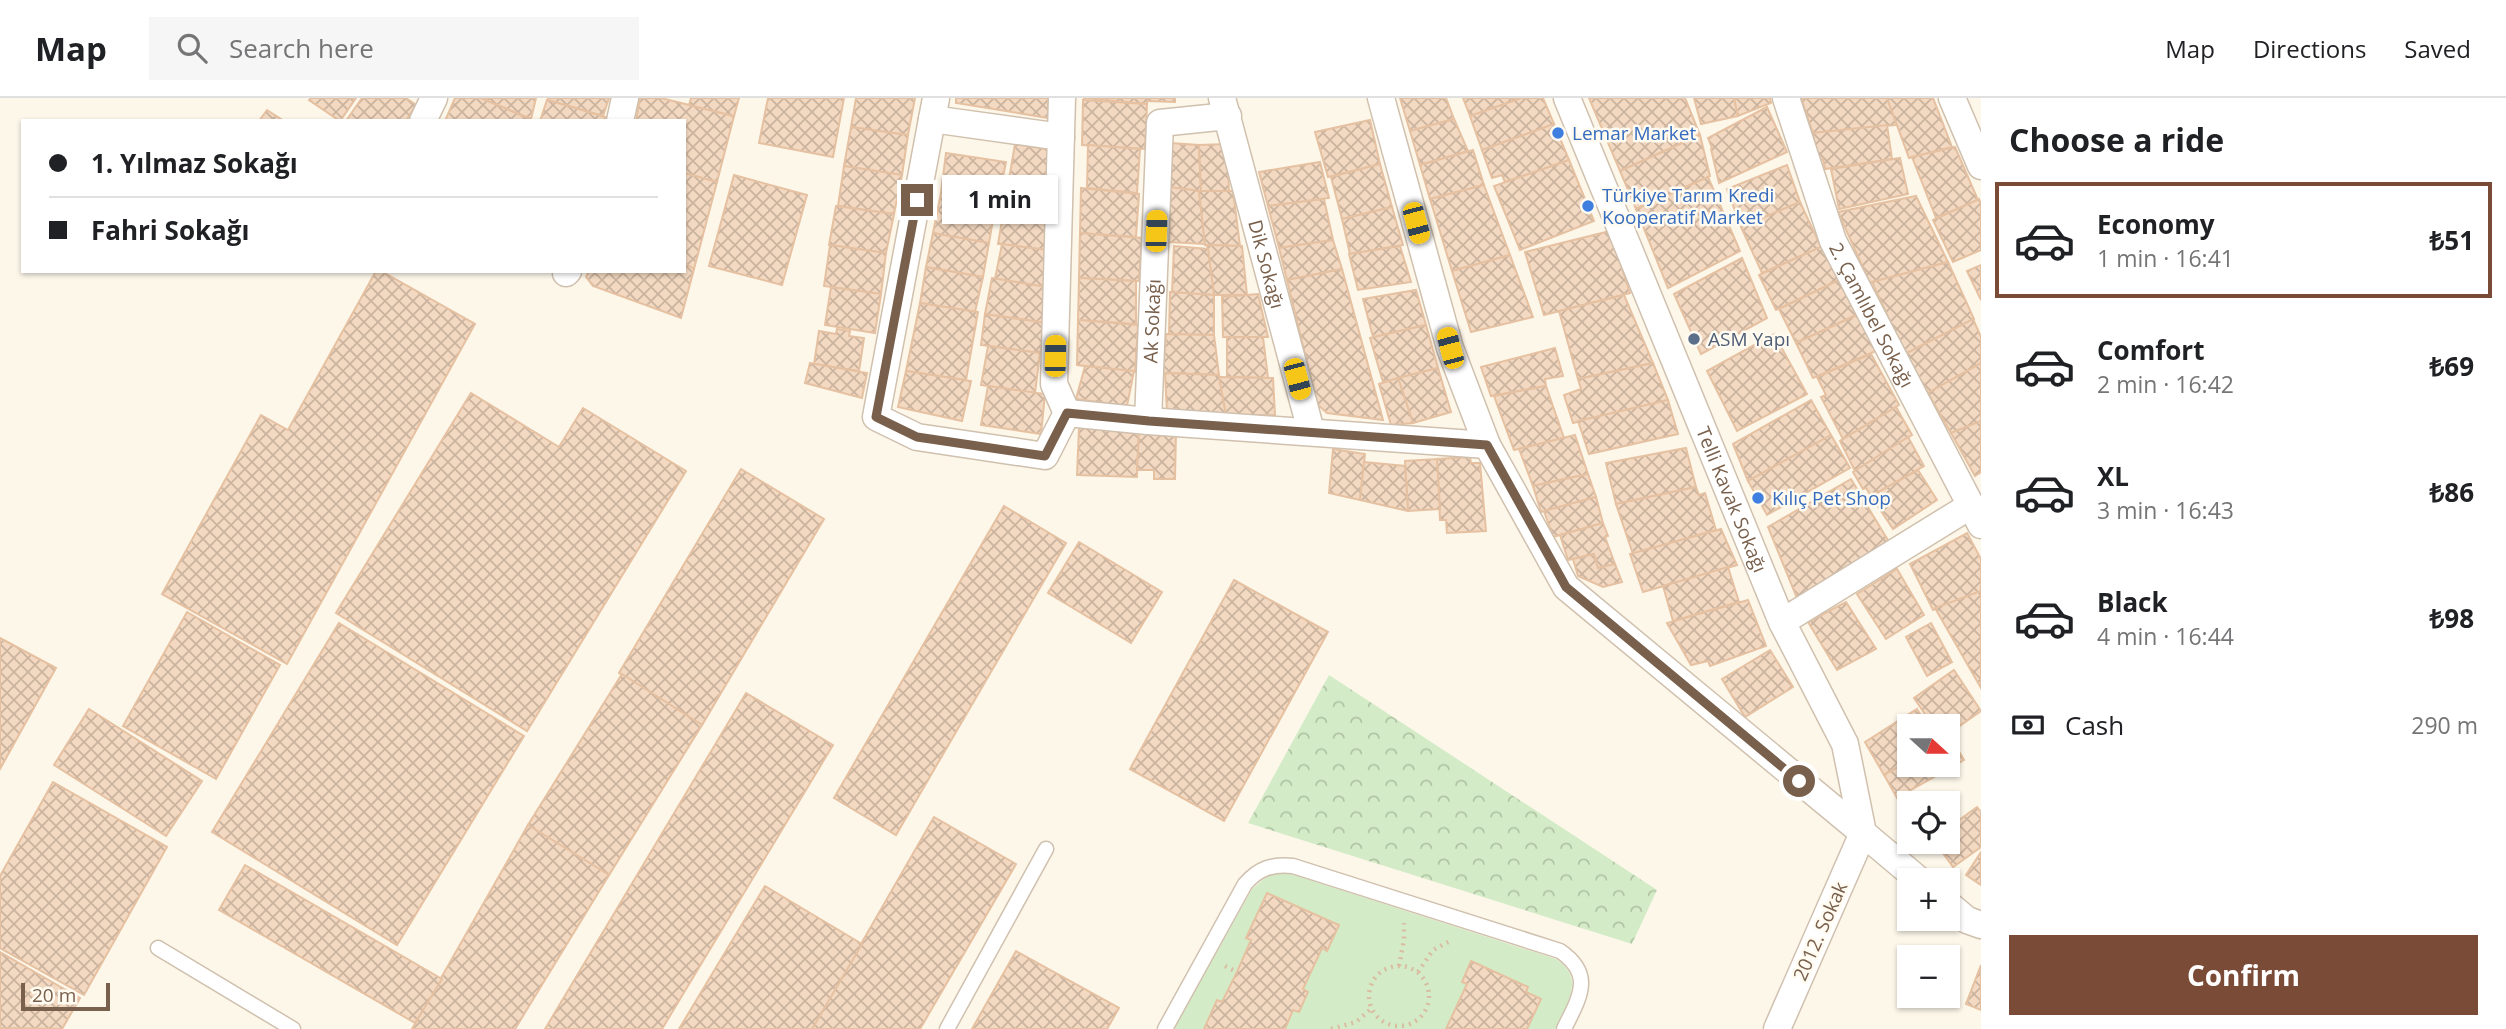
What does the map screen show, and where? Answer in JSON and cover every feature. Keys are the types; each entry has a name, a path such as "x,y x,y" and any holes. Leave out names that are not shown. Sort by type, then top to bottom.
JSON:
{"street":[{"path":"424,119 433,98"},
{"path":"620,119 625,98"},
{"path":"1062,98 1054,384 1067,413"},
{"path":"1381,98 1450,348 1487,445 1566,587 1905,868"},
{"name":"Telli Kavak Sokağı","path":"1567,98 1782,622 1845,744 1863,833"},
{"name":"2. Çamlıbel Sokağı","path":"1786,98 1833,241 1976,515"},
{"path":"1952,98 1981,166"},
{"name":"Ak Sokağı","path":"1149,421 1160,123 1225,107"},
{"name":"Dik Sokağı","path":"1225,107 1311,431"},
{"path":"1061,137 934,109 876,417 917,437 1045,456 1067,413"},
{"path":"1067,413 1487,445"},
{"path":"1782,622 1976,515"},
{"name":"2012. Sokak","path":"1777,1029 1863,833"},
{"path":"1960,914 1981,925"}],"lane":[{"path":"947,1029 1046,849"},
{"path":"1165,1029 1245,884 1254,874 1279,864 1293,866 1560,951 1572,959 1580,971 1582,984 1564,1029"},
{"path":"158,948 293,1029"}],"path":[{"path":"1397,899 1405,932 1399,966"},
{"path":"1418,972 1433,950 1457,937 1472,922"},
{"path":"1389,967 1409,967 1418,972 1429,990 1426,1010 1420,1017 1412,1023 1393,1026 1377,1016 1369,999 1373,980 1389,967"},
{"path":"1331,1029 1356,1022 1372,1008"}],"green space":[{"path":"1329,675 1657,890 1632,944 1248,823"},
{"path":"1291,874 1556,959 1565,967 1572,983 1568,1001 1555,1029 1174,1029 1252,889 1269,875"}],"building":[{"path":"356,98 341,119 337,119 309,100"},
{"path":"362,98 406,98 416,105 407,119 347,119"},
{"path":"455,98 481,98 530,119 446,119"},
{"path":"481,98 536,98 531,119"},
{"path":"548,98 609,98 603,116"},
{"path":"640,98 661,98 734,116 717,182 686,174 686,119 636,119"},
{"path":"691,98 739,98 734,116 689,105"},
{"path":"768,98 844,98 833,157 759,143"},
{"path":"856,98 915,98 908,135 851,127"},
{"path":"956,98 1048,98 1048,118 956,103"},
{"path":"1083,98 1175,98 1175,102 1147,101 1147,104"},
{"path":"1400,98 1446,98 1454,119 1410,131"},
{"path":"1463,98 1522,98 1470,116"},
{"path":"1522,98 1543,98 1554,124 1482,150 1470,116"},
{"path":"1589,98 1685,98 1700,135 1620,171"},
{"path":"1694,98 1734,98 1738,116 1701,124"},
{"path":"1734,98 1770,98 1771,103 1738,116"},
{"path":"1801,98 1887,98 1897,125 1813,133"},
{"path":"1887,98 1933,98 1952,147 1909,158"},
{"path":"547,100 605,117 604,119 541,119"},
{"path":"1083,100 1147,104 1145,149 1082,145"},
{"path":"1767,107 1787,152 1719,183 1708,138"},
{"path":"267,110 281,119 260,119"},
{"path":"1454,119 1468,151 1420,165 1410,131"},
{"path":"1370,120 1380,164 1328,177 1315,132"},
{"path":"1554,124 1569,160 1505,182 1502,175 1492,178 1482,150"},
{"path":"1887,125 1892,159 1825,169 1823,159 1817,160 1813,133"},
{"path":"851,127 908,135 902,175 844,166"},
{"path":"1700,135 1710,176 1636,209 1620,171"},
{"path":"1170,143 1199,145 1201,191 1169,187"},
{"path":"1015,144 1052,150 1047,250 998,244"},
{"path":"1227,144 1229,191 1201,191 1199,145"},
{"path":"1088,145 1140,149 1137,193 1087,188"},
{"path":"1955,147 1978,200 1936,218 1912,157"},
{"path":"1473,150 1484,185 1430,199 1420,165"},
{"path":"946,153 1006,162 998,202 941,193"},
{"path":"1900,158 1908,194 1839,209 1831,169"},
{"path":"1569,160 1594,221 1520,250 1494,186"},
{"path":"1320,162 1329,198 1268,206 1259,172"},
{"path":"1380,164 1392,207 1342,219 1331,177"},
{"path":"1787,165 1800,202 1741,227 1727,189"},
{"path":"844,166 902,175 894,214 838,206"},
{"path":"686,174 717,182 694,269 686,264"},
{"path":"734,175 807,195 782,285 709,266"},
{"path":"1708,177 1740,251 1668,288 1636,209"},
{"path":"1484,185 1510,255 1452,271 1430,199"},
{"path":"1169,187 1199,191 1205,244 1167,242"},
{"path":"1081,188 1139,194 1136,237 1080,233"},
{"path":"1199,191 1233,191 1240,246 1205,245"},
{"path":"941,193 996,202 989,243 933,233"},
{"path":"1916,196 1948,262 1870,283 1838,212"},
{"path":"1324,199 1333,240 1279,248 1268,206"},
{"path":"1979,199 1981,250 1953,262 1933,220"},
{"path":"1800,202 1821,247 1762,273 1741,227"},
{"path":"836,206 894,214 886,253 829,245"},
{"path":"1392,207 1403,245 1350,254 1342,219"},
{"path":"1610,231 1630,293 1544,315 1525,252"},
{"path":"933,233 989,243 983,277 926,267"},
{"path":"1080,233 1142,238 1139,281 1079,278"},
{"path":"1333,240 1342,269 1287,280 1279,248"},
{"path":"1002,244 1047,250 1046,287 995,279"},
{"path":"830,245 886,253 881,294 824,286"},
{"path":"1207,245 1242,246 1247,295 1214,295"},
{"path":"1174,246 1208,249 1214,295 1172,293"},
{"path":"1400,246 1411,282 1358,290 1349,254"},
{"path":"1823,246 1839,280 1776,310 1759,275"},
{"path":"1510,255 1533,317 1471,332 1452,271"},
{"path":"1742,258 1767,318 1701,354 1674,294"},
{"path":"1948,262 1974,319 1905,354 1872,282"},
{"path":"686,264 694,269 681,318 593,286 586,277 588,273 686,273"},
{"path":"1981,265 1981,300 1967,271"},
{"path":"926,267 983,277 975,312 920,303"},
{"path":"1342,269 1383,420 1327,413 1317,404 1287,280"},
{"path":"375,273 385,273 475,324 287,664 162,594 261,415 288,430"},
{"path":"992,278 1046,287 1046,323 985,314"},
{"path":"1079,278 1136,281 1136,324 1078,320"},
{"path":"1839,280 1856,315 1796,343 1779,309"},
{"path":"831,287 881,294 875,333 825,325"},
{"path":"1416,290 1426,325 1373,337 1363,299"},
{"path":"1170,292 1214,295 1214,335 1169,334"},
{"path":"1258,294 1268,337 1223,337 1222,297"},
{"path":"1624,295 1653,363 1578,379 1559,311"},
{"path":"920,303 978,312 966,380 906,371"},
{"path":"985,314 1046,323 1040,353 981,345"},
{"path":"1859,314 1876,351 1813,378 1796,343"},
{"path":"1973,319 1981,337 1981,363 1928,393 1905,354"},
{"path":"1078,320 1138,325 1135,372 1077,365"},
{"path":"1426,325 1438,368 1383,382 1370,338"},
{"path":"837,329 850,331 849,336 864,338 859,371 814,364 819,331 836,334"},
{"path":"1166,334 1214,335 1219,375 1163,373"},
{"path":"1774,334 1807,394 1737,431 1707,371"},
{"path":"1227,337 1263,337 1268,378 1227,377"},
{"path":"988,346 1040,353 1035,393 981,385"},
{"path":"1555,348 1563,376 1545,379 1546,386 1491,396 1481,367"},
{"path":"1871,354 1899,405 1843,439 1821,397 1826,395 1817,377"},
{"path":"810,363 867,373 862,398 805,383"},
{"path":"1653,363 1668,400 1573,423 1564,395 1581,389 1578,379"},
{"path":"1981,363 1981,421 1951,433 1928,393"},
{"path":"1085,366 1134,371 1127,406 1076,399"},
{"path":"1438,368 1451,412 1413,423 1398,378"},
{"path":"906,371 971,381 962,421 898,407"},
{"path":"1165,373 1219,375 1226,415 1167,413"},
{"path":"1219,377 1273,378 1275,415 1226,415"},
{"path":"1398,378 1413,423 1391,425 1379,384"},
{"path":"988,386 1045,394 1041,434 981,425"},
{"path":"1546,386 1564,438 1514,450 1494,396"},
{"path":"471,393 559,447 583,408 686,471 527,731 336,613"},
{"path":"1668,400 1678,434 1589,454 1578,421"},
{"path":"1811,400 1831,435 1748,481 1733,444"},
{"path":"1896,407 1912,435 1855,471 1840,441"},
{"path":"1981,421 1981,472 1975,476 1951,433"},
{"path":"1079,428 1139,430 1137,477 1077,475"},
{"path":"1139,430 1176,432 1175,479 1154,479 1154,470 1137,470"},
{"path":"1575,435 1588,474 1533,486 1519,449"},
{"path":"1831,435 1850,468 1767,515 1748,481"},
{"path":"1908,437 1924,466 1871,496 1866,488 1863,489 1853,472"},
{"path":"1686,448 1696,487 1616,504 1606,463"},
{"path":"1333,449 1365,454 1360,500 1329,493"},
{"path":"1470,457 1471,463 1480,463 1486,531 1447,533 1446,520 1440,520 1437,459"},
{"path":"1437,459 1440,509 1408,511 1405,461"},
{"path":"1364,462 1405,466 1408,511 1360,500"},
{"path":"741,469 824,519 702,725 619,673"},
{"path":"1918,470 1937,500 1893,529 1871,496"},
{"path":"1588,474 1596,497 1541,512 1533,486"},
{"path":"1851,479 1889,542 1797,598 1768,527"},
{"path":"1696,487 1699,495 1705,493 1716,530 1633,554 1616,504"},
{"path":"1596,497 1603,523 1553,537 1544,511"},
{"path":"1004,506 1066,543 896,835 834,798"},
{"path":"1603,523 1615,564 1598,568 1594,554 1568,560 1560,535"},
{"path":"1721,529 1737,565 1643,592 1630,554"},
{"path":"1967,533 1981,559 1981,591 1933,610 1910,564"},
{"path":"1079,542 1162,592 1131,643 1048,593"},
{"path":"1594,554 1598,568 1615,564 1622,582 1603,587 1578,576 1573,559"},
{"path":"1728,567 1739,602 1673,621 1663,586"},
{"path":"1897,569 1924,615 1886,639 1857,594"},
{"path":"1234,580 1328,632 1224,821 1130,769"},
{"path":"1981,591 1981,688 1935,608"},
{"path":"1748,600 1766,646 1710,666 1708,661 1691,665 1667,623"},
{"path":"1846,602 1876,649 1837,670 1808,622"},
{"path":"187,612 280,665 216,779 123,726"},
{"path":"339,623 524,736 397,945 212,832"},
{"path":"1931,623 1952,662 1927,676 1906,637"},
{"path":"0,638 56,668 0,769"},
{"path":"1770,650 1793,687 1745,717 1722,679"},
{"path":"1954,670 1981,711 1960,726 1960,714 1925,714 1914,698"},
{"path":"622,674 702,725 609,875 528,825"},
{"path":"746,693 833,745 662,1029 545,1029"},
{"path":"89,709 202,781 166,836 54,765"},
{"path":"1897,722 1897,768 1884,775 1865,742"},
{"path":"1897,768 1897,777 1934,777 1909,791 1897,791 1897,798 1884,775"},
{"path":"53,782 167,847 84,995 0,948 0,876"},
{"path":"1977,807 1981,812 1981,847 1953,867 1944,854 1960,854 1960,819"},
{"path":"934,817 1016,864 920,1029 812,1029"},
{"path":"528,825 609,875 515,1029 412,1029"},
{"path":"1981,852 1981,885 1966,875"},
{"path":"245,865 442,979 415,1023 219,910"},
{"path":"765,886 862,944 812,1029 679,1029"},
{"path":"1267,893 1339,925 1327,951 1322,948 1303,989 1308,992 1299,1012 1293,1010 1285,1029 1204,1029 1217,1000 1222,1002 1237,972 1251,940 1246,938"},
{"path":"1016,951 1119,1008 1107,1029 972,1029"},
{"path":"0,952 80,998 62,1029 0,1028"},
{"path":"1471,961 1528,987 1526,992 1541,999 1527,1029 1446,1029 1467,984 1462,982"},
{"path":"1981,965 1981,1010 1966,1004"}],"place":[{"name":"Lemar Market","path":"1558,133"},
{"name":"Türkiye Tarım Kredi Kooperatif Market","path":"1588,206"},
{"name":"ASM Yapı","path":"1694,339"},
{"name":"Kılıç Pet Shop","path":"1758,498"}],"route":[{"path":"917,200 876,417 917,437 1045,456 1067,413 1487,445 1566,587 1799,781"}]}
